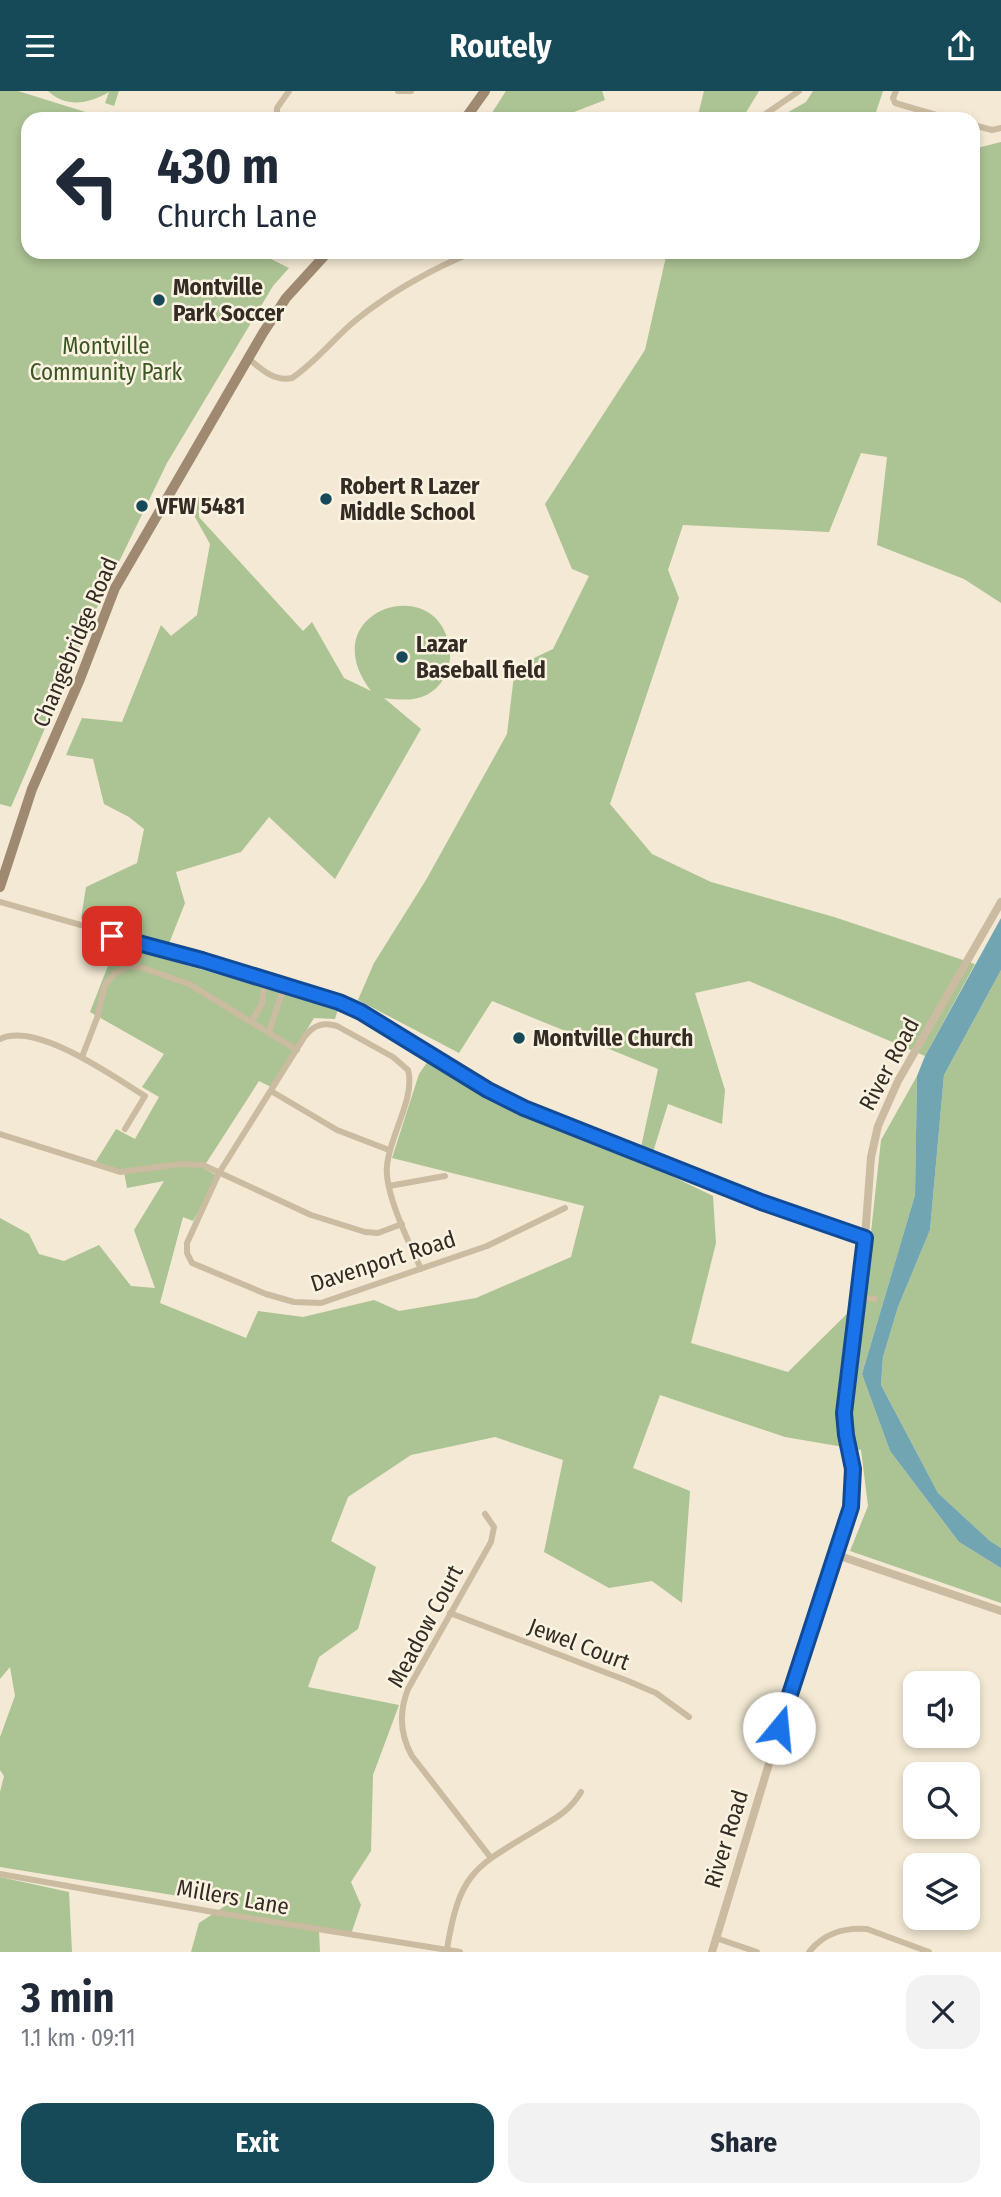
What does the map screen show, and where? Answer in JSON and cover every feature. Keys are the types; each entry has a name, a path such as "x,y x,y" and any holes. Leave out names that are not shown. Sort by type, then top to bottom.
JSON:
{"main road":[{"path":"470,112 485,91"},
{"name":"Changebridge Road","path":"0,887 28,800 80,679 115,588 286,297 321,259"}],"street":[{"path":"277,112 289,91"},
{"path":"398,91 411,91"},
{"path":"768,112 799,91"},
{"path":"896,91 893,98 895,103 926,112"},
{"path":"980,127 992,130 1001,128"},
{"path":"248,358 271,375 281,379 292,378 358,319 384,300 419,275 457,259"},
{"name":"River Road","path":"712,1952 834,1554 851,1507 853,1469 844,1413 865,1238 873,1141 890,1095 1001,901"},
{"path":"0,902 339,1002 361,1012 488,1090 524,1108 761,1202 865,1238"},
{"path":"82,1057 97,1018 105,985 115,973 130,966 141,967 189,984 297,1050"},
{"path":"252,1021 262,1004 265,981"},
{"path":"269,1032 284,986"},
{"name":"Davenport Road","path":"389,1150 409,1086 408,1070 393,1057 337,1026 318,1025 310,1031 297,1050 219,1173 187,1243 187,1253 192,1263 266,1294 310,1304 333,1300 487,1246 565,1208"},
{"path":"0,1039 22,1035 58,1046 82,1057 145,1096 125,1129"},
{"path":"271,1091 337,1130 389,1150 386,1174 389,1186 421,1269"},
{"path":"0,1134 120,1172 203,1165 311,1215 352,1228 378,1233 402,1224"},
{"path":"389,1186 445,1176"},
{"path":"858,1297 875,1299"},
{"name":"Meadow Court","path":"485,1514 494,1527 493,1535 406,1694 402,1731 412,1756 492,1858"},
{"path":"834,1554 1001,1611"},
{"name":"Jewel Court","path":"450,1613 647,1689 673,1703 689,1717"},
{"path":"447,1949 460,1893 471,1874 568,1810 580,1791"},
{"name":"Millers Lane","path":"0,1874 460,1952"},
{"path":"809,1952 825,1937 856,1929 867,1929 929,1952"},
{"path":"716,1938 757,1952"}],"green space":[{"name":"Montville Community Park","path":"0,91 18,91 86,112 21,112 21,259 271,259 289,268 273,286 167,463 99,603 11,807 0,804"},
{"path":"48,91 119,91 114,106 105,103 109,92 94,99 70,102"},
{"path":"506,91 602,91 605,100 574,112 492,112"},
{"path":"704,91 759,91 746,112 699,112"},
{"path":"813,91 883,91 876,112 788,112 806,102"},
{"path":"1001,142 1001,603 964,579 877,545 887,457 861,453 829,532 683,525 668,570 679,598 610,804 652,854 711,882 834,917 975,964 925,1056 749,981 695,993 725,1090 722,1124 668,1104 649,1165 713,1196 716,1243 691,1343 788,1372 864,1297 881,1140 917,1076 915,1195 862,1374 890,1451 959,1542 1001,1568 1001,1603 850,1551 868,1506 861,1450 785,1437 660,1395 633,1468 690,1491 682,1603 652,1581 609,1588 544,1552 563,1460 495,1437 411,1455 348,1497 331,1541 376,1567 358,1629 319,1657 308,1687 399,1705 373,1775 371,1851 351,1882 361,1905 351,1934 319,1930 320,1952 191,1952 199,1923 228,1904 0,1867 0,1792 4,1776 0,1770 0,1737 15,1696 10,1667 0,1679 0,1218 29,1234 39,1254 64,1261 99,1245 131,1286 155,1288 134,1230 164,1181 127,1188 124,1172 93,1166 116,1129 135,1139 159,1097 142,1087 164,1054 90,1012 116,945 338,1009 335,1019 314,1018 271,1087 259,1081 203,1168 218,1176 193,1221 183,1217 160,1303 246,1338 258,1311 303,1317 374,1300 399,1311 476,1298 571,1257 584,1206 392,1158 419,1074 428,1061 507,1107 638,1161 658,1069 492,1001 459,1053 358,1000 374,963 426,880 507,734 515,667 553,649 589,576 572,569 545,504 645,350 665,259 980,259 980,147"},
{"path":"189,497 199,497 199,517 303,631 312,622 344,678 371,691 357,663 356,640 366,622 382,610 402,606 422,609 439,622 449,645 450,659 442,681 430,693 416,699 384,698 421,729 335,879 269,817 241,852 176,872 185,903 168,946 81,919 86,887 137,863 144,829 129,817 104,804 93,759 66,755 82,718 122,722 161,625 171,636 197,615 210,544 186,501"},
{"path":"1001,970 1001,1548 938,1493 881,1385 883,1357 898,1307 930,1230 944,1075"},
{"path":"0,1877 69,1892 72,1952 0,1952"}],"water":[{"path":"1001,918 1001,970 944,1075 930,1230 898,1307 883,1357 881,1385 938,1493 1001,1548 1001,1568 959,1542 890,1451 862,1374 915,1195 917,1076 925,1056"}],"place":[{"name":"Montville Park Soccer","path":"159,300"},
{"name":"Robert R Lazer Middle School","path":"326,499"},
{"name":"VFW 5481","path":"142,506"},
{"name":"Lazar Baseball field","path":"402,657"},
{"name":"Montville Church","path":"519,1038"}],"route":[{"path":"112,936 339,1002 361,1012 500,1097 524,1108 761,1202 865,1238 844,1413 853,1469 851,1507 779,1728"}]}
